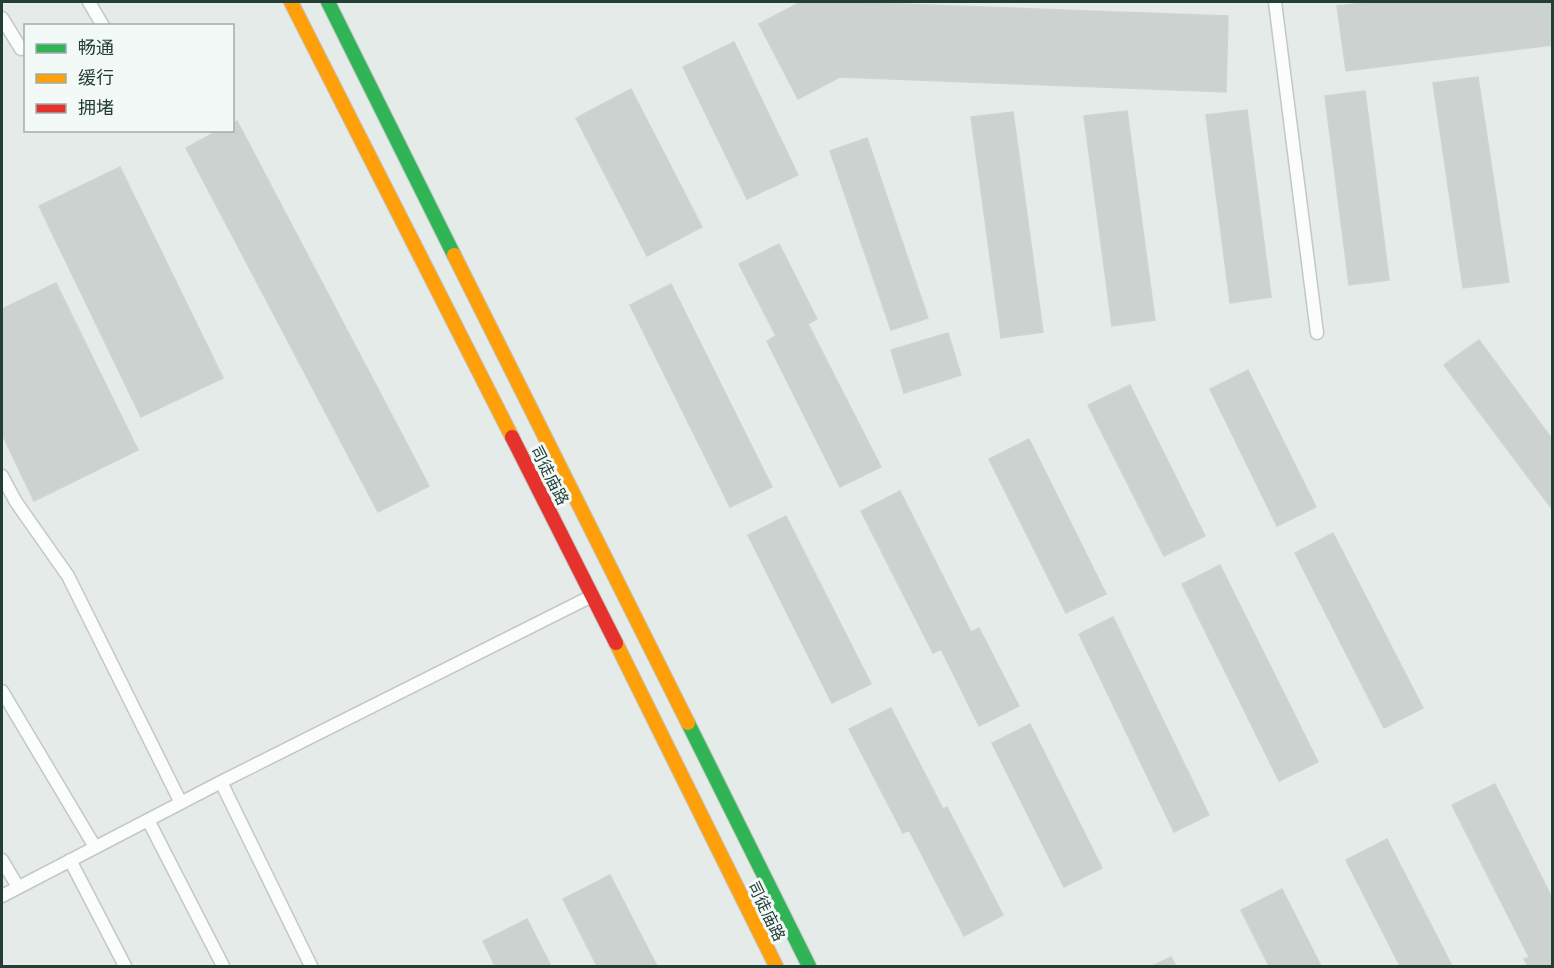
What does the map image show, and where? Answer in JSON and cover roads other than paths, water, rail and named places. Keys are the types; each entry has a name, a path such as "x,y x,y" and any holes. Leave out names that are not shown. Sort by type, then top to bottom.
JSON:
{"main road":[{"name":"司徒庙路","path":"291,2 593,596 776,966"},
{"name":"司徒庙路","path":"328,2 809,966"}],"lane":[{"path":"89,2 102,24"},
{"path":"1275,2 1317,333"},
{"path":"2,18 21,49"},
{"path":"2,476 16,502 69,576 181,803"},
{"path":"2,896 221,782 593,596"},
{"path":"2,691 95,847"},
{"path":"221,782 311,966"},
{"path":"148,820 223,966"},
{"path":"2,860 18,888"},
{"path":"70,860 125,966"}]}
